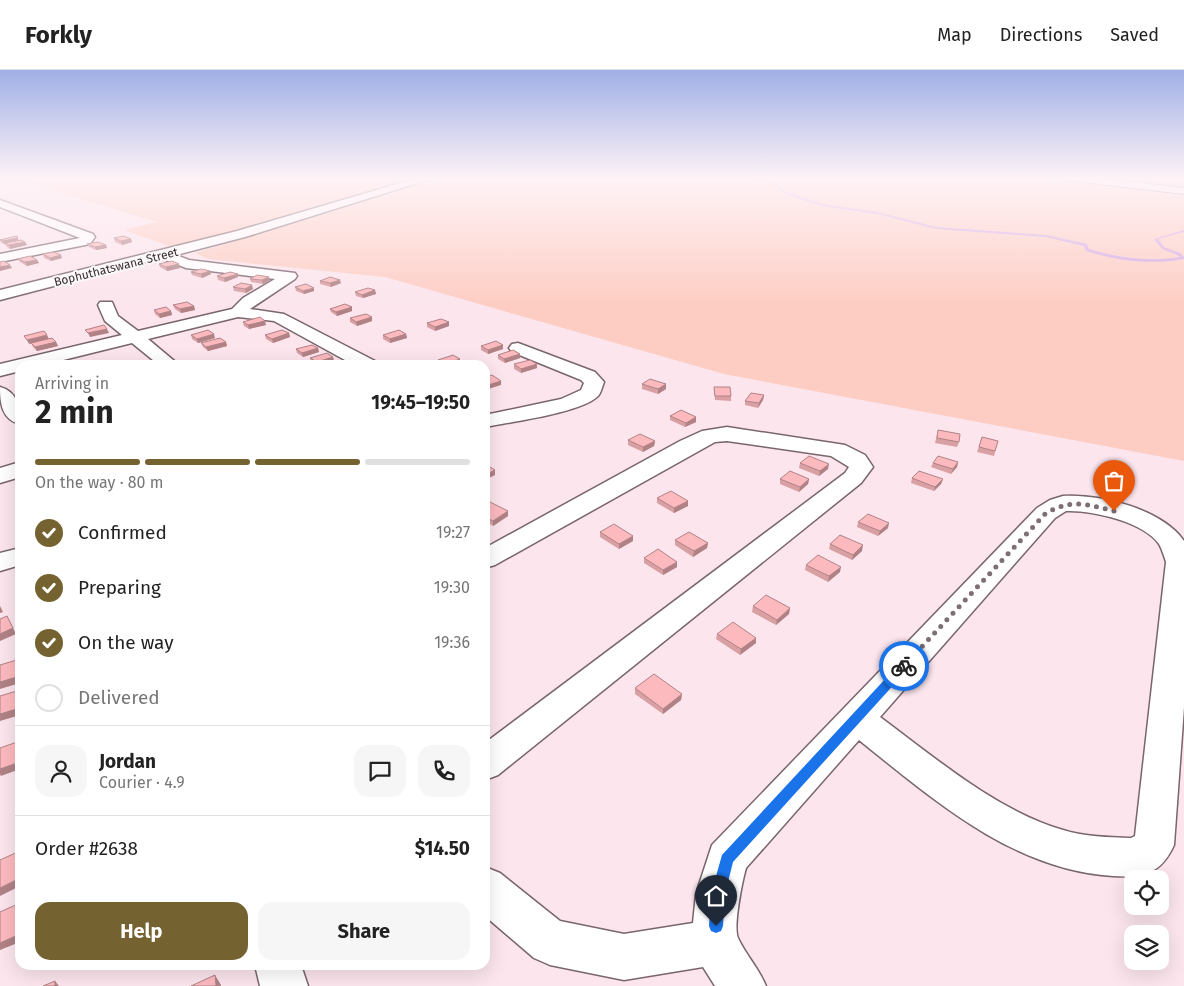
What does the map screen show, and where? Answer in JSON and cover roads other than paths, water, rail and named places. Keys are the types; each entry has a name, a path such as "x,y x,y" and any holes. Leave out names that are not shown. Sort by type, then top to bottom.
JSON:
{"street":[{"path":"0,258 85,241 89,237 44,220"},
{"name":"Bophuthatswana Street","path":"0,295 294,220"},
{"path":"165,254 186,264 290,276 249,301 238,312"},
{"path":"106,305 111,318 131,336 163,360"},
{"path":"39,360 131,336 238,312 278,317 359,360"},
{"path":"490,420 567,404 590,393 594,382 588,376 518,348"},
{"path":"0,370 15,366"},
{"path":"0,393 15,412"},
{"path":"490,555 688,446 710,436 727,434 750,436 837,450 858,460 861,468 853,478 490,760"},
{"path":"0,476 15,471"},
{"path":"742,986 714,942 718,894 727,859 856,718 1046,513 1062,504 1083,504 1140,519 1159,528 1175,545 1180,562 1154,845 1138,858 1114,857 1063,849 1023,833 955,793 856,718"},
{"path":"0,562 15,558"},
{"path":"490,892 550,942 624,957 714,942"},
{"path":"279,970 284,986"}],"waterway":[{"path":"904,220 936,228 1046,236 1086,245 1087,250 1097,253 1122,258 1161,261 1183,258 1179,254 1163,248 1156,239 1184,231"}]}
